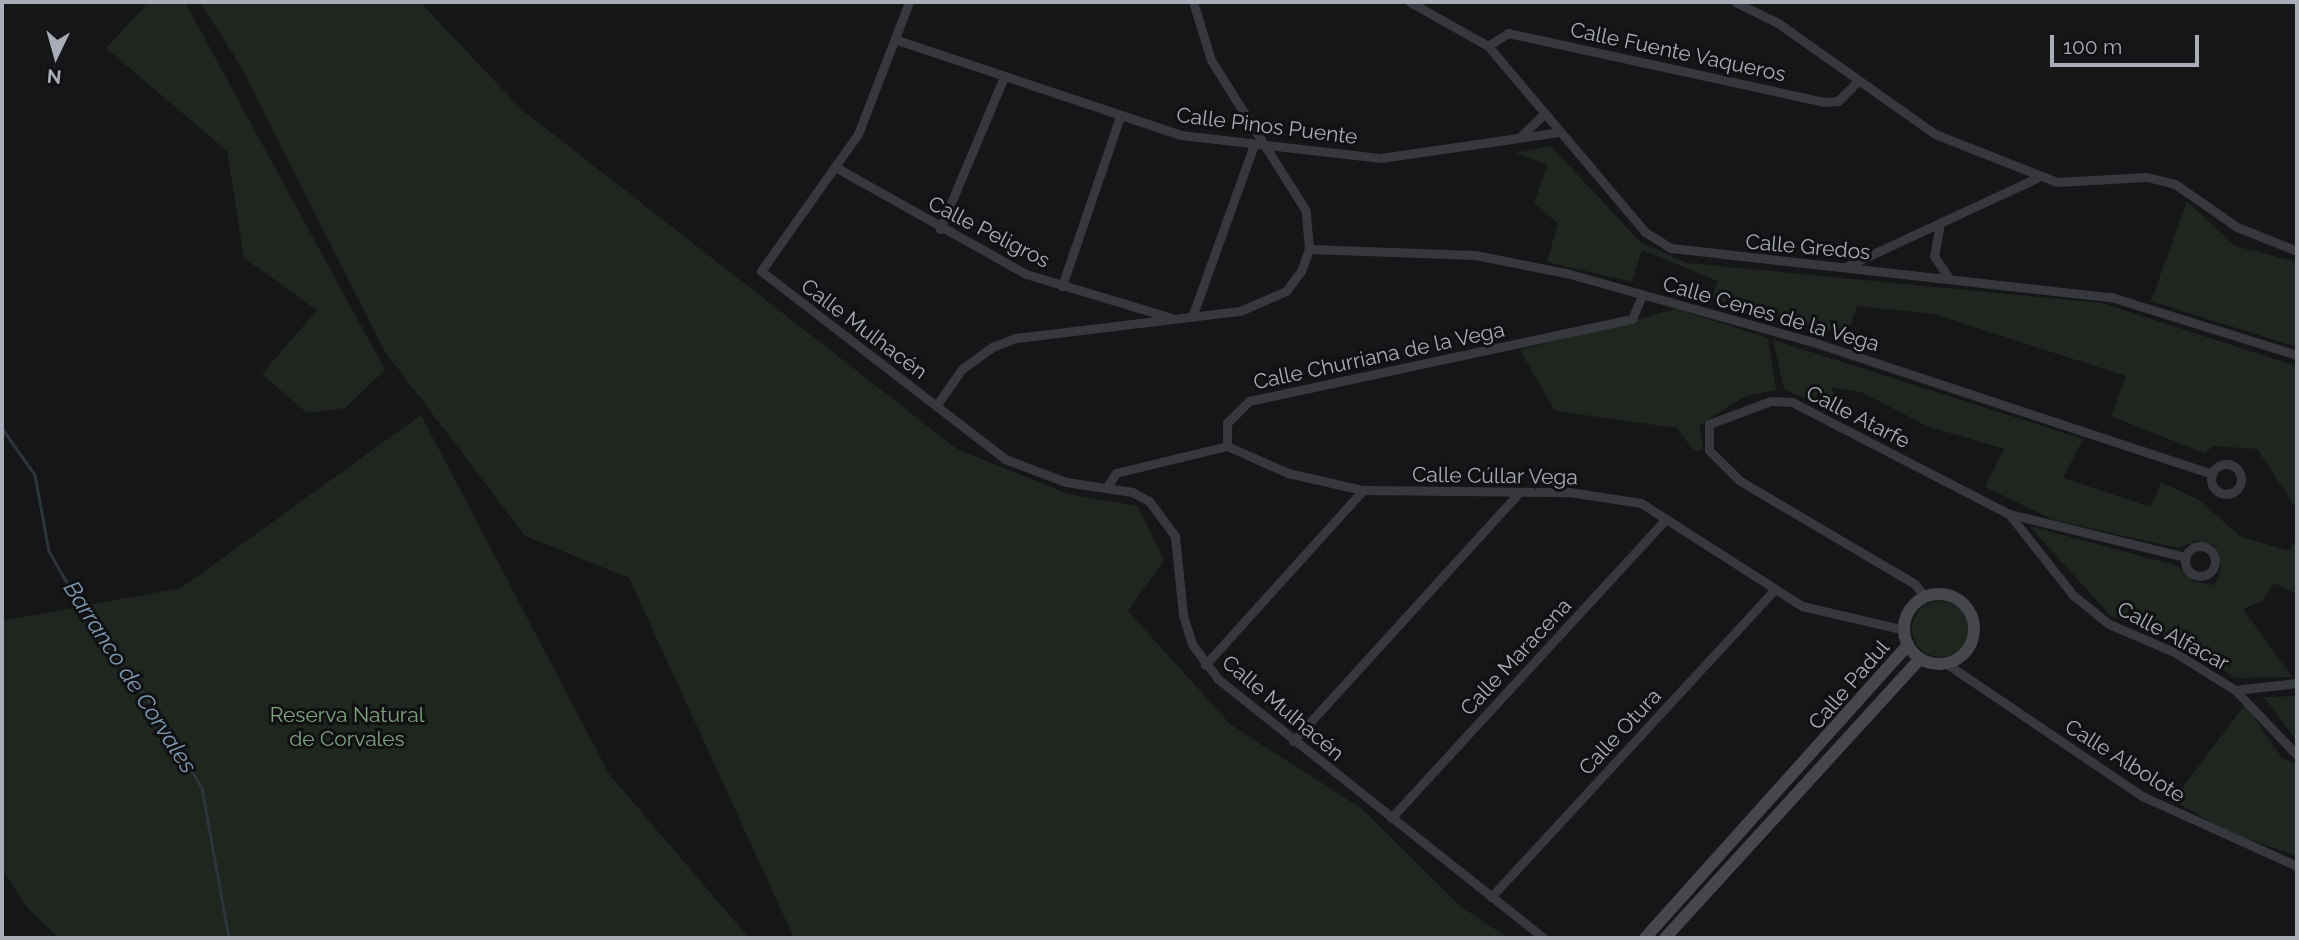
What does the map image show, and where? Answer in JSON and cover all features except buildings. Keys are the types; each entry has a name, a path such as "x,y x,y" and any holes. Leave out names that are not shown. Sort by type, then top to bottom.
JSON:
{"street":[{"path":"837,168 858,134 897,40 909,2"},
{"path":"1193,2 1211,60 1306,211 1309,249"},
{"name":"Calle Gredos","path":"1410,2 1488,46 1645,232 1671,248 2111,297 2297,355"},
{"path":"1735,2 1778,23 1857,82 1935,134 2037,178 2147,177 2175,184 2237,227 2297,251"},
{"name":"Calle Fuente Vaqueros","path":"1488,46 1508,33 1825,102 1838,101 1857,82"},
{"name":"Calle Pinos Puente","path":"897,40 1120,117 1181,135 1266,147 1381,158 1560,132"},
{"path":"940,229 1004,77"},
{"path":"1520,138 1545,113"},
{"path":"1062,286 1120,117"},
{"path":"1192,317 1254,145"},
{"name":"Calle Peligros","path":"837,168 940,229 1062,286 1175,319"},
{"name":"Calle Mulhacén","path":"837,168 761,271 1005,459 1066,482 1132,492 1163,514 1175,536 1183,615 1205,664 1293,741 1544,938"},
{"path":"1843,267 2037,178"},
{"path":"1940,223 1934,256 1949,278"},
{"name":"Calle Peligros","path":"936,406 962,369 1004,342 1265,305 1286,291 1309,249"},
{"name":"Calle Cenes de la Vega","path":"1309,249 1475,255 1642,296 1813,342 2211,474"},
{"name":"Calle Churriana de la Vega","path":"1227,446 1227,423 1249,401 1632,319 1642,296"},
{"name":"Calle Atarfe","path":"1925,597 1915,584 1740,481 1709,450 1709,424 1759,404 1792,402 2009,514 2186,557"},
{"path":"1106,488 1116,473 1227,446"},
{"name":"Calle Cúllar Vega","path":"1227,446 1288,473 1363,490 1518,494 1569,492 1641,503 1774,590 1830,616 1904,630"},
{"path":"1205,664 1363,490"},
{"path":"1293,741 1518,494"},
{"name":"Calle Alfacar","path":"2009,514 2073,595 2109,624 2174,652 2235,690 2297,755"},
{"name":"Calle Maracena","path":"1391,818 1666,519"},
{"name":"Calle Otura","path":"1491,897 1774,590"},
{"path":"1925,597 1959,600 1973,618 1967,652 1947,664 1920,659 1908,645 1904,630 1909,610 1925,597"},
{"name":"Calle Padul","path":"1644,938 1818,750 1908,645"},
{"name":"Calle Padul","path":"1665,938 1920,659"},
{"name":"Calle Albolote","path":"1947,664 2142,796 2297,866"},
{"path":"2235,690 2297,683"},
{"name":"Calle Padul","path":"1818,750 1829,759"},
{"path":"1753,820 1764,830"},
{"path":"1685,894 1696,904"}],"green space":[{"path":"149,2 185,2 385,370 345,408 307,413 262,374 317,310 244,258 227,151 106,48"},
{"path":"200,2 420,2 522,110 957,449 1068,494 1138,506 1164,560 1128,611 1231,725 1361,808 1460,906 1508,938 794,938 629,578 525,536 384,350 240,65"},
{"path":"1551,146 1640,242 1687,263 2102,303 2296,366 2297,510 2257,449 2214,446 2204,453 2111,416 2126,376 1934,314 1857,306 1847,335 1711,298 1718,281 1642,250 1632,282 1547,262 1558,223 1534,204 1547,164 1515,153"},
{"path":"2187,201 2235,246 2297,262 2297,347 2151,301"},
{"path":"1676,309 1768,338 1776,390 1745,396 1700,425 1703,449 1694,451 1677,428 1555,411 1520,350"},
{"path":"1773,340 2083,439 2063,478 2151,507 2161,482 2199,500 2241,537 2290,551 2297,536 2297,594 2274,583 2262,601 2243,609 2292,677 2235,678 2184,644 2111,616 2029,526 2178,566 2194,582 2215,585 2221,567 2214,545 2196,541 2178,548 2054,520 1985,487 2004,449 1927,426 1861,392 1832,387 1838,413 1784,389"},
{"name":"Reserva Natural de Corvales","path":"421,415 609,774 749,938 59,938 28,909 2,869 2,621 181,588"},
{"path":"1934,601 1946,601 1956,605 1964,613 1968,629 1964,645 1956,653 1946,657 1934,657 1924,653 1916,645 1912,635 1912,623 1916,613 1924,605"},
{"path":"2297,696 2297,741 2264,697"},
{"path":"2245,705 2282,758 2297,764 2297,856 2226,831 2173,800"}],"waterway":[{"name":"Barranco de Corvales","path":"2,428 35,475 49,551 94,630 159,713 202,788 229,938"}]}
